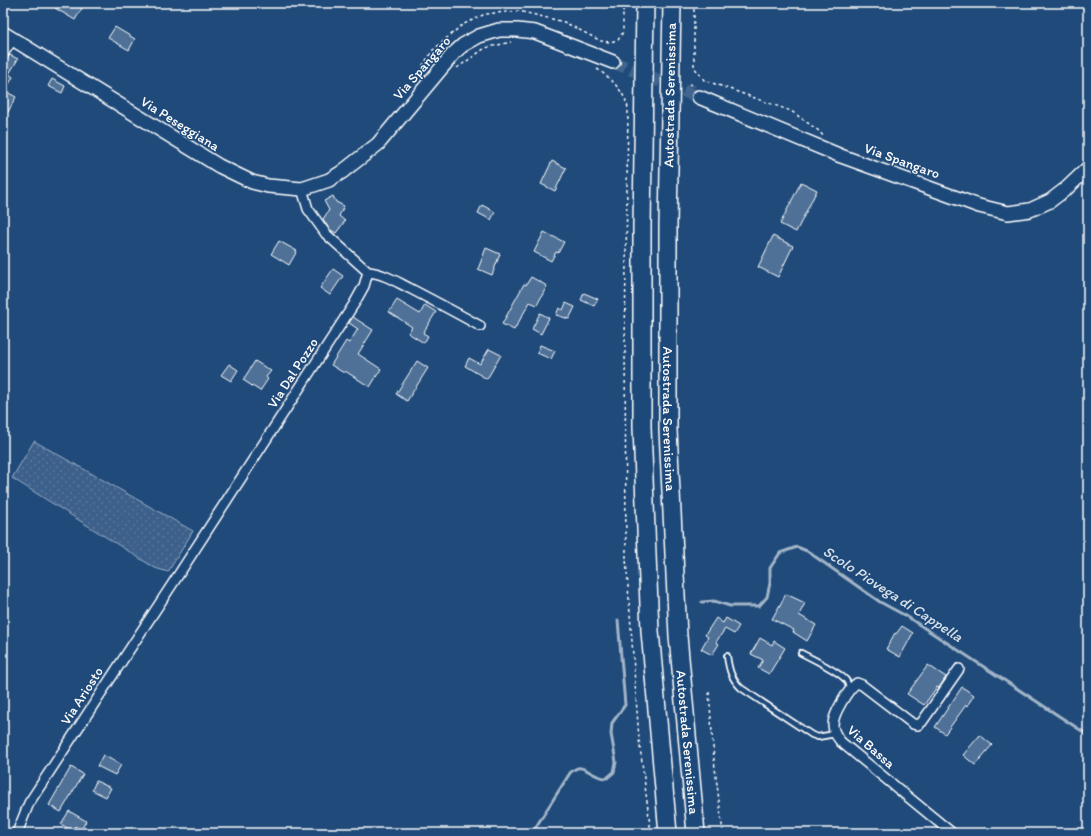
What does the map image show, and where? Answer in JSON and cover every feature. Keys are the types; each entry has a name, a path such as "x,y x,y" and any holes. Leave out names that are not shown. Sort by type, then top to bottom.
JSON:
{"highway":[{"name":"Autostrada Serenissima","path":"645,3 642,227 642,427 650,631 668,833"},
{"name":"Autostrada Serenissima","path":"672,3 668,226 668,430 678,636 696,833"}],"street":[{"name":"Via Spangaro","path":"342,172 378,144 454,53 463,45 479,36 499,30 535,32 613,62"},
{"name":"Via Peseggiana","path":"3,54 8,36 218,166 252,182 302,189 328,180 342,172"},
{"name":"Via Spangaro","path":"699,97 841,156 979,206 1008,213 1030,210 1050,201 1067,188 1088,168"},
{"path":"302,189 308,209 326,234 368,272 376,272 391,279 453,310 480,326"},
{"name":"Via Dal Pozzo","path":"178,577 354,304 364,286 368,272"},
{"name":"Via Ariosto","path":"17,833 29,803 178,577"},
{"path":"849,691 857,683 862,684 913,724 918,725 922,722 959,669"},
{"name":"Via Bassa","path":"849,691 836,714 833,724 835,734 841,742 952,833"}],"lane":[{"path":"801,653 846,680 849,685 849,691"},
{"path":"727,656 729,673 741,688 812,735 818,737 835,734"}],"path":[{"path":"694,3 694,67 704,80 791,111 819,131 828,141"},
{"path":"454,70 485,48 515,41"},
{"path":"594,67 605,74 613,82 622,93 628,108 625,341 626,558 639,739 651,833"},
{"path":"708,692 714,760 723,833"}],"shaded area":[{"path":"34,441 193,531 168,572 155,568 12,478"}],"building":[{"path":"58,3 85,3 75,20 55,8"},
{"path":"115,27 135,39 129,50 108,38"},
{"path":"10,55 18,59 9,74 13,77 5,91 16,97 8,112 3,109 3,64"},
{"path":"52,79 65,86 62,93 48,86"},
{"path":"552,161 566,168 555,191 541,184"},
{"path":"801,182 817,190 796,232 780,224"},
{"path":"333,196 336,202 344,206 339,216 345,221 336,233 329,229 323,219 329,210 324,201"},
{"path":"482,205 495,212 491,220 478,213"},
{"path":"544,232 564,242 558,253 556,252 551,261 534,252"},
{"path":"773,236 793,246 778,277 758,267"},
{"path":"279,241 297,251 289,265 271,254"},
{"path":"486,248 500,254 492,275 478,269"},
{"path":"333,269 343,276 330,295 320,288"},
{"path":"531,277 547,286 537,305 530,302 514,330 502,324 524,284 526,285"},
{"path":"584,293 598,299 594,306 581,300"},
{"path":"397,300 420,314 425,305 436,312 423,333 428,336 424,343 408,333 412,327 389,312"},
{"path":"566,303 575,307 569,319 556,315 559,308 563,310"},
{"path":"540,313 549,318 541,334 532,329"},
{"path":"353,317 373,330 358,354 381,369 370,387 345,371 344,373 331,365 346,341 349,343 358,329 349,323"},
{"path":"540,345 555,351 551,359 537,353"},
{"path":"489,349 501,355 487,379 465,366 469,358 480,364"},
{"path":"255,361 271,371 266,377 268,379 260,391 243,380"},
{"path":"417,361 428,368 407,401 396,394"},
{"path":"229,364 238,370 231,381 221,375"},
{"path":"786,594 805,603 799,615 816,625 807,641 793,632 794,630 772,619"},
{"path":"716,618 723,623 726,618 739,626 734,634 725,629 716,642 719,644 712,655 701,649 708,637 705,635"},
{"path":"902,626 913,633 900,657 886,649 895,633 896,634"},
{"path":"760,638 772,645 774,641 785,648 769,674 758,668 763,660 751,654"},
{"path":"928,665 946,677 939,688 937,687 924,705 907,694"},
{"path":"962,687 974,695 945,734 935,727"},
{"path":"980,735 992,745 975,765 963,755"},
{"path":"103,755 121,765 115,775 97,766"},
{"path":"71,767 83,774 61,812 49,805"},
{"path":"96,781 111,788 106,797 92,790"},
{"path":"69,811 86,821 81,830 75,826 72,831 61,824"}],"waterway":[{"name":"Scolo Piovega di Cappella","path":"702,602 714,601 730,606 759,606 767,597 770,583 770,568 780,553 797,547 807,551 880,602 906,616 1088,735"},
{"name":"Scolo Piovega di Cappella","path":"532,833 570,773 575,769 583,768 596,775 607,778 614,772 616,762 611,734 612,723 625,705 618,620"}],"tunnel":[{"path":"613,62 699,97"}]}
